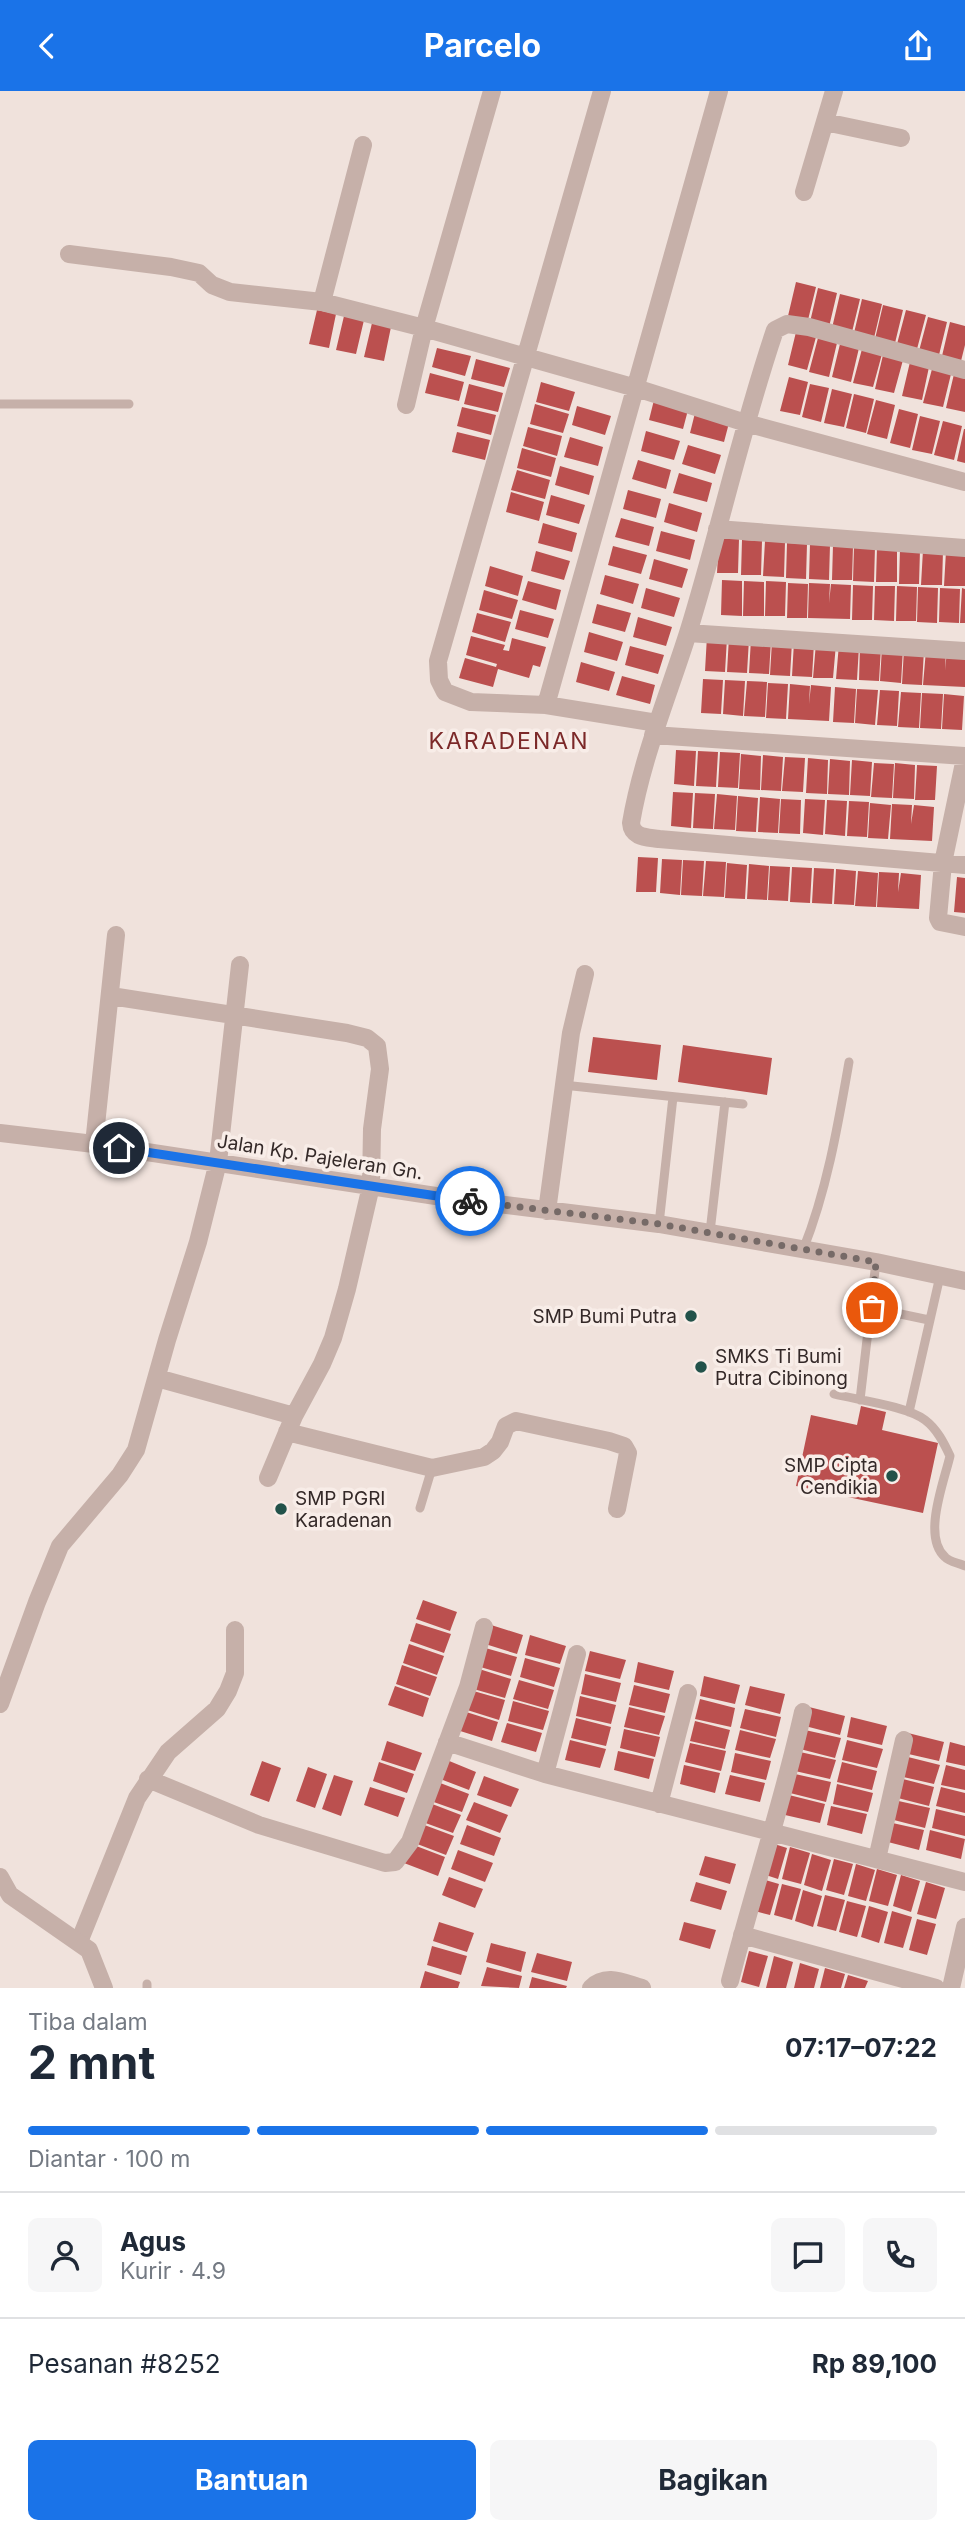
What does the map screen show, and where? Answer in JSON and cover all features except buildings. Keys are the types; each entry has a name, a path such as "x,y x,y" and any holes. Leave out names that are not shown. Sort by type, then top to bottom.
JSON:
{"street":[{"path":"406,405 424,328 492,91"},
{"path":"601,91 438,661 439,680 445,692 471,702 546,705 655,729 965,757 943,863 938,918 940,922 965,927"},
{"path":"546,705 719,91"},
{"path":"804,192 834,91"},
{"path":"825,122 901,138"},
{"path":"322,302 363,145"},
{"path":"69,254 199,273 212,285 230,292 322,302 636,387 746,423 965,482"},
{"path":"965,370 809,327 787,324 775,330 746,423 688,633 655,729 631,823 639,835 965,865"},
{"path":"717,529 965,548"},
{"path":"688,633 965,651"},
{"path":"94,1144 116,935"},
{"path":"0,1704 60,1546 116,1480 136,1450 198,1242 218,1162 240,965"},
{"path":"547,1211 571,1033 584,974"},
{"path":"111,996 347,1033 367,1038 377,1046 380,1069 372,1129 370,1185 333,1338 290,1424 268,1478"},
{"name":"Jalan Kp. Pajeleran Gn.","path":"0,1133 94,1144 547,1211 659,1224 876,1262 965,1281"},
{"path":"157,1378 290,1424 432,1468 484,1457 500,1442 506,1426 516,1421 610,1441 624,1446 628,1453 617,1509"},
{"path":"148,1779 259,1825 385,1863 395,1862 410,1842 468,1687 484,1627"},
{"path":"79,1942 136,1798 168,1752 217,1709 228,1691 235,1673 234,1630"},
{"path":"545,1774 577,1654"},
{"path":"659,1804 688,1693"},
{"path":"730,1981 791,1767 803,1712"},
{"path":"877,1859 904,1740"},
{"path":"447,1742 545,1774 965,1882"},
{"path":"0,1877 10,1895 89,1950 104,1988"},
{"path":"951,1988 965,1927"},
{"path":"742,1935 936,1988"},
{"path":"591,1988 598,1980 608,1979 642,1988"}],"lane":[{"path":"0,404 130,404"},
{"path":"803,1249 813,1224 831,1157 849,1062"},
{"path":"563,1085 743,1104"},
{"path":"659,1224 673,1097"},
{"path":"710,1232 725,1102"},
{"path":"860,1400 876,1262"},
{"path":"909,1412 940,1276"},
{"path":"872,1308 929,1320"},
{"path":"834,1394 909,1412 924,1419 934,1429 950,1456 934,1526 935,1545 946,1559 965,1566"},
{"path":"420,1508 432,1468"}],"way so far":[{"path":"470,1201 659,1224 876,1262 872,1308"}],"place":[{"name":"SMP Bumi Putra","path":"691,1316"},
{"name":"SMKS Ti Bumi Putra Cibinong","path":"701,1367"},
{"name":"SMP Cipta Cendikia","path":"892,1476"},
{"name":"SMP PGRI Karadenan","path":"281,1509"}],"district":[{"name":"KARADENAN","path":"509,741"}],"route":[{"path":"119,1148 470,1201"}]}
